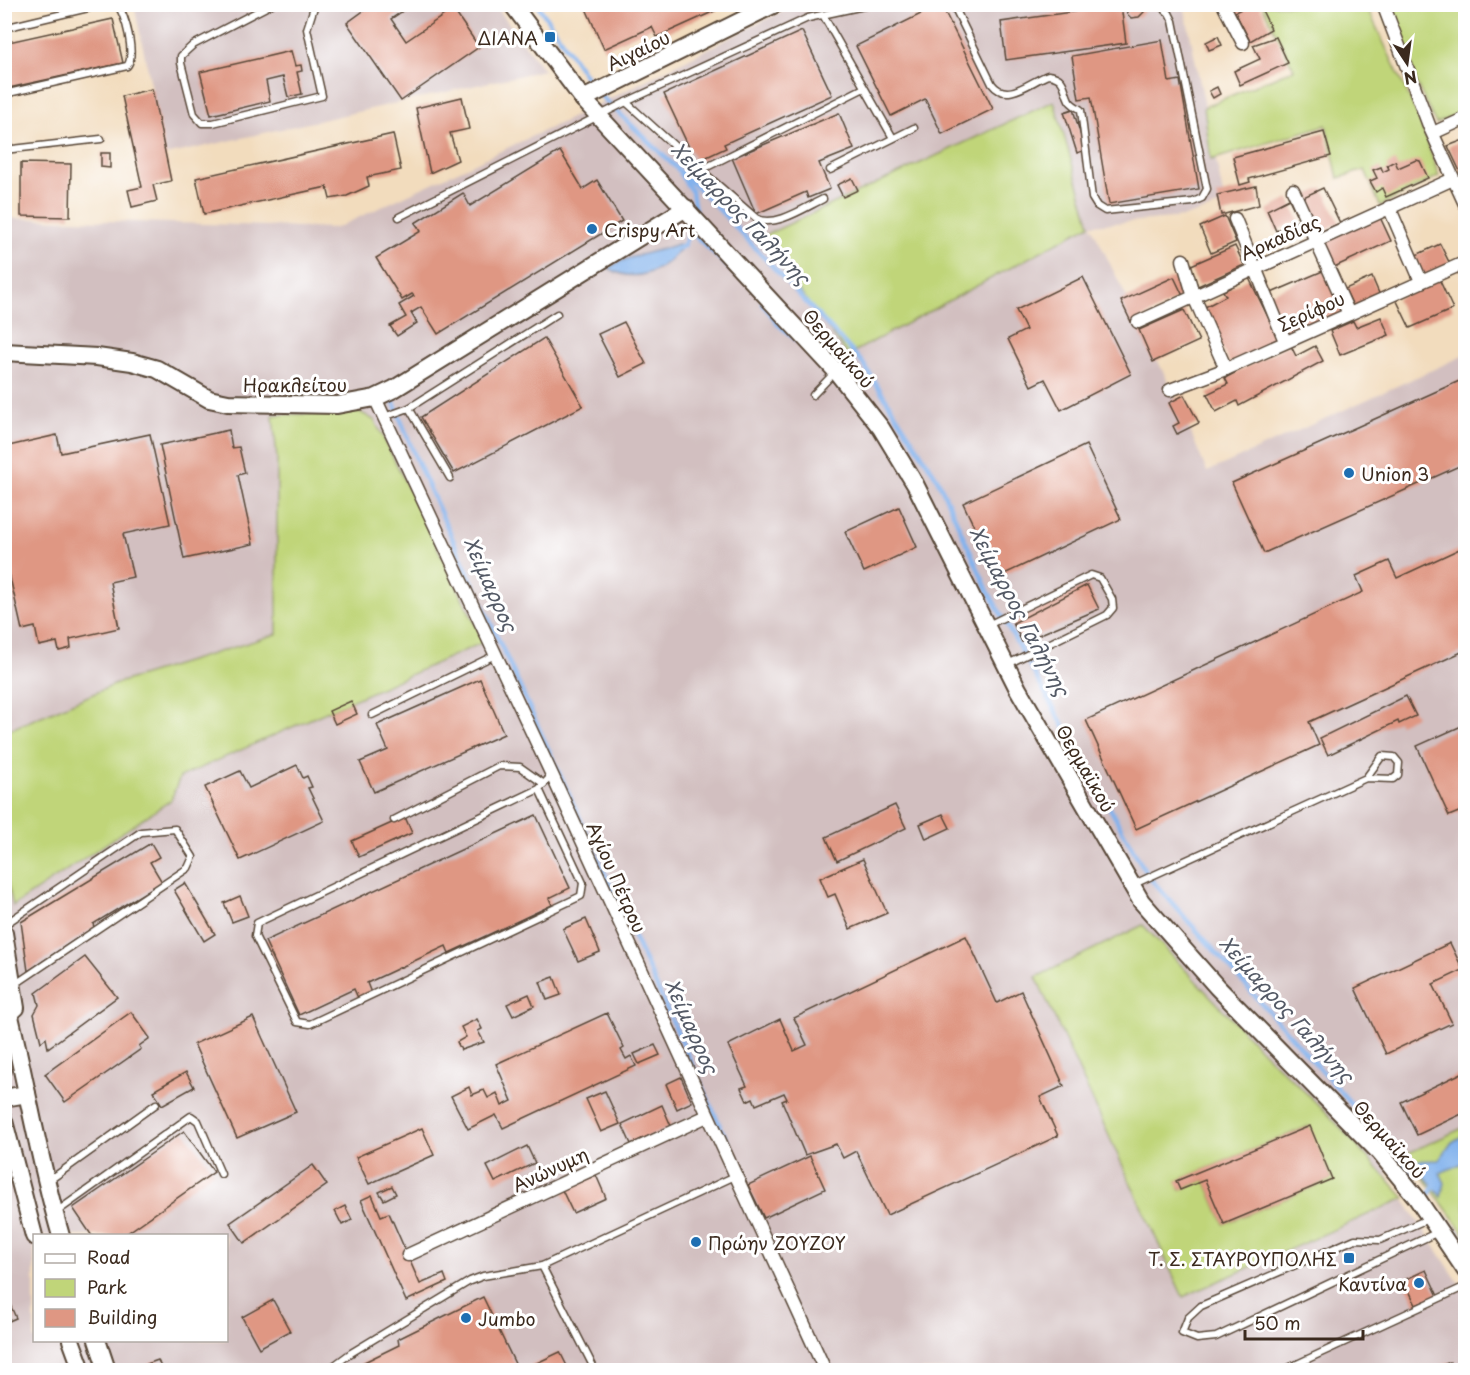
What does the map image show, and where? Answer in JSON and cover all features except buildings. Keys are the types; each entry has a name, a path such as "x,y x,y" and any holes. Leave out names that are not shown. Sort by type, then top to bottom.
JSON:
{"street":[{"name":"Θερμαϊκού","path":"512,4 583,99 836,371 881,428 906,466 1005,665 1131,885 1151,913 1188,956 1355,1126 1395,1171 1440,1231 1466,1271"},
{"name":"Αιγαίου","path":"583,99 775,4"},
{"path":"1223,4 1243,43"},
{"path":"1383,4 1433,133 1466,206"},
{"path":"1433,133 1466,117"},
{"name":"Αρκαδίας","path":"1138,322 1453,179"},
{"path":"1293,190 1349,314"},
{"path":"1389,207 1421,281"},
{"name":"Ηρακλείτου","path":"4,352 97,357 132,362 157,369 203,396 228,403 337,405 375,399 410,380 686,208"},
{"path":"1235,219 1285,341"},
{"path":"1183,260 1194,297 1226,369"},
{"name":"Σερίφου","path":"1170,390 1226,369 1466,262"},
{"name":"Αγίου Πέτρου","path":"375,399 495,654 545,783 707,1116 825,1371"},
{"path":"4,933 9,988 28,1102 60,1234"},
{"path":"4,1098 28,1102"},
{"path":"4,1116 28,1102"},
{"name":"Ανώνυμη","path":"408,1255 707,1116"},
{"path":"4,1121 33,1234"},
{"path":"71,1342 82,1371"},
{"path":"97,1342 107,1371"}],"lane":[{"path":"4,28 105,4"},
{"path":"4,94 127,66 132,54 123,12 116,4"},
{"path":"273,4 193,45 181,56 180,63 194,114 202,123 213,123 322,96 307,29 315,4"},
{"path":"399,217 626,102 808,18 873,4"},
{"path":"953,4 992,84 999,91 1010,93 1048,75 1064,83 1070,102 1081,110 1092,198 1100,209 1110,211 1193,202 1202,198 1207,189 1173,21 1169,13 1158,4"},
{"path":"823,15 893,138"},
{"path":"701,170 864,88"},
{"path":"626,102 756,218 765,222 823,199"},
{"path":"830,170 914,128"},
{"path":"4,150 101,139"},
{"path":"384,417 409,408 557,314"},
{"path":"813,395 836,371"},
{"path":"409,408 450,478"},
{"path":"985,627 1091,576 1100,578 1112,599 1113,608 1107,615 1005,665"},
{"path":"372,715 495,654"},
{"path":"1131,885 1366,778 1393,779 1398,775 1399,763 1394,757 1382,756 1366,778"},
{"path":"394,820 499,766 520,767 545,783 583,883 581,896 310,1024 297,1022 255,936 257,923 545,783"},
{"path":"4,925 145,830 175,829 193,856 188,868 9,988"},
{"path":"47,1182 156,1104"},
{"path":"55,1214 191,1116 197,1118 221,1174"},
{"path":"328,1371 361,1347 470,1281 483,1276 542,1266 735,1176"},
{"path":"1430,1217 1380,1240 1355,1239 1201,1306 1188,1318 1182,1333 1197,1339 1216,1337 1440,1231"},
{"path":"542,1266 595,1371"},
{"path":"1284,1371 1466,1286"}],"shaded area":[{"path":"134,5 495,5 544,70 166,155"},
{"path":"795,5 1184,5 1225,204 1184,217 1091,225 1178,402 1207,472 1465,355 1465,1135 1386,1173 1465,1292 1465,1370 5,1370 5,218 336,228 567,120"}],"green space":[{"path":"1262,5 1366,5 1417,114 1439,176 1380,206 1365,170 1338,178 1326,125 1211,160 1204,107 1294,69"},
{"path":"1379,5 1465,5 1465,110 1436,124"},
{"path":"1054,101 1090,225 848,355 759,238"},
{"path":"360,412 374,420 484,642 180,777 171,800 13,906 4,869 4,732 121,682 277,634 277,459 273,415"},
{"path":"1143,925 1263,1052 1325,1111 1405,1198 1183,1297 1036,977","holes":["1309,1126 1332,1179 1224,1224 1205,1180 1180,1190 1177,1181"]},
{"path":"1465,1127 1465,1235 1406,1154"}],"water":[{"path":"677,244 684,245 660,268 650,272 630,275 608,268 616,263"},
{"path":"1465,1134 1465,1162 1440,1173 1445,1183 1441,1197 1413,1161 1439,1160 1452,1142"}],"waterway":[{"name":"Χείμαρρος Γαλήνης","path":"537,4 594,89"},
{"name":"Χείμαρρος Γαλήνης","path":"600,95 712,202 862,362 937,478 989,593 1148,876 1397,1155 1427,1199 1466,1243"},
{"name":"Χείμαρρος","path":"680,174 692,192 695,210"},
{"name":"Χείμαρρος","path":"680,248 684,245 692,224"},
{"name":"Χείμαρρος Γαλήνης","path":"690,231 732,270"},
{"name":"Χείμαρρος Γαλήνης","path":"762,303 780,326 797,340"},
{"name":"Χείμαρρος","path":"391,395 417,461 742,1174"},
{"path":"1427,1199 1435,1183"}],"place":[{"name":"ΔΙΑΝΑ","path":"550,37"},
{"name":"Crispy Art","path":"592,229"},
{"name":"Union 3","path":"1349,473"},
{"name":"Πρώην ΖΟΥΖΟΥ","path":"696,1242"},
{"name":"Τ. Σ. ΣΤΑΥΡΟΥΠΟΛΗΣ","path":"1349,1258"},
{"name":"Καντίνα","path":"1419,1283"},
{"name":"Jumbo","path":"466,1318"}]}
